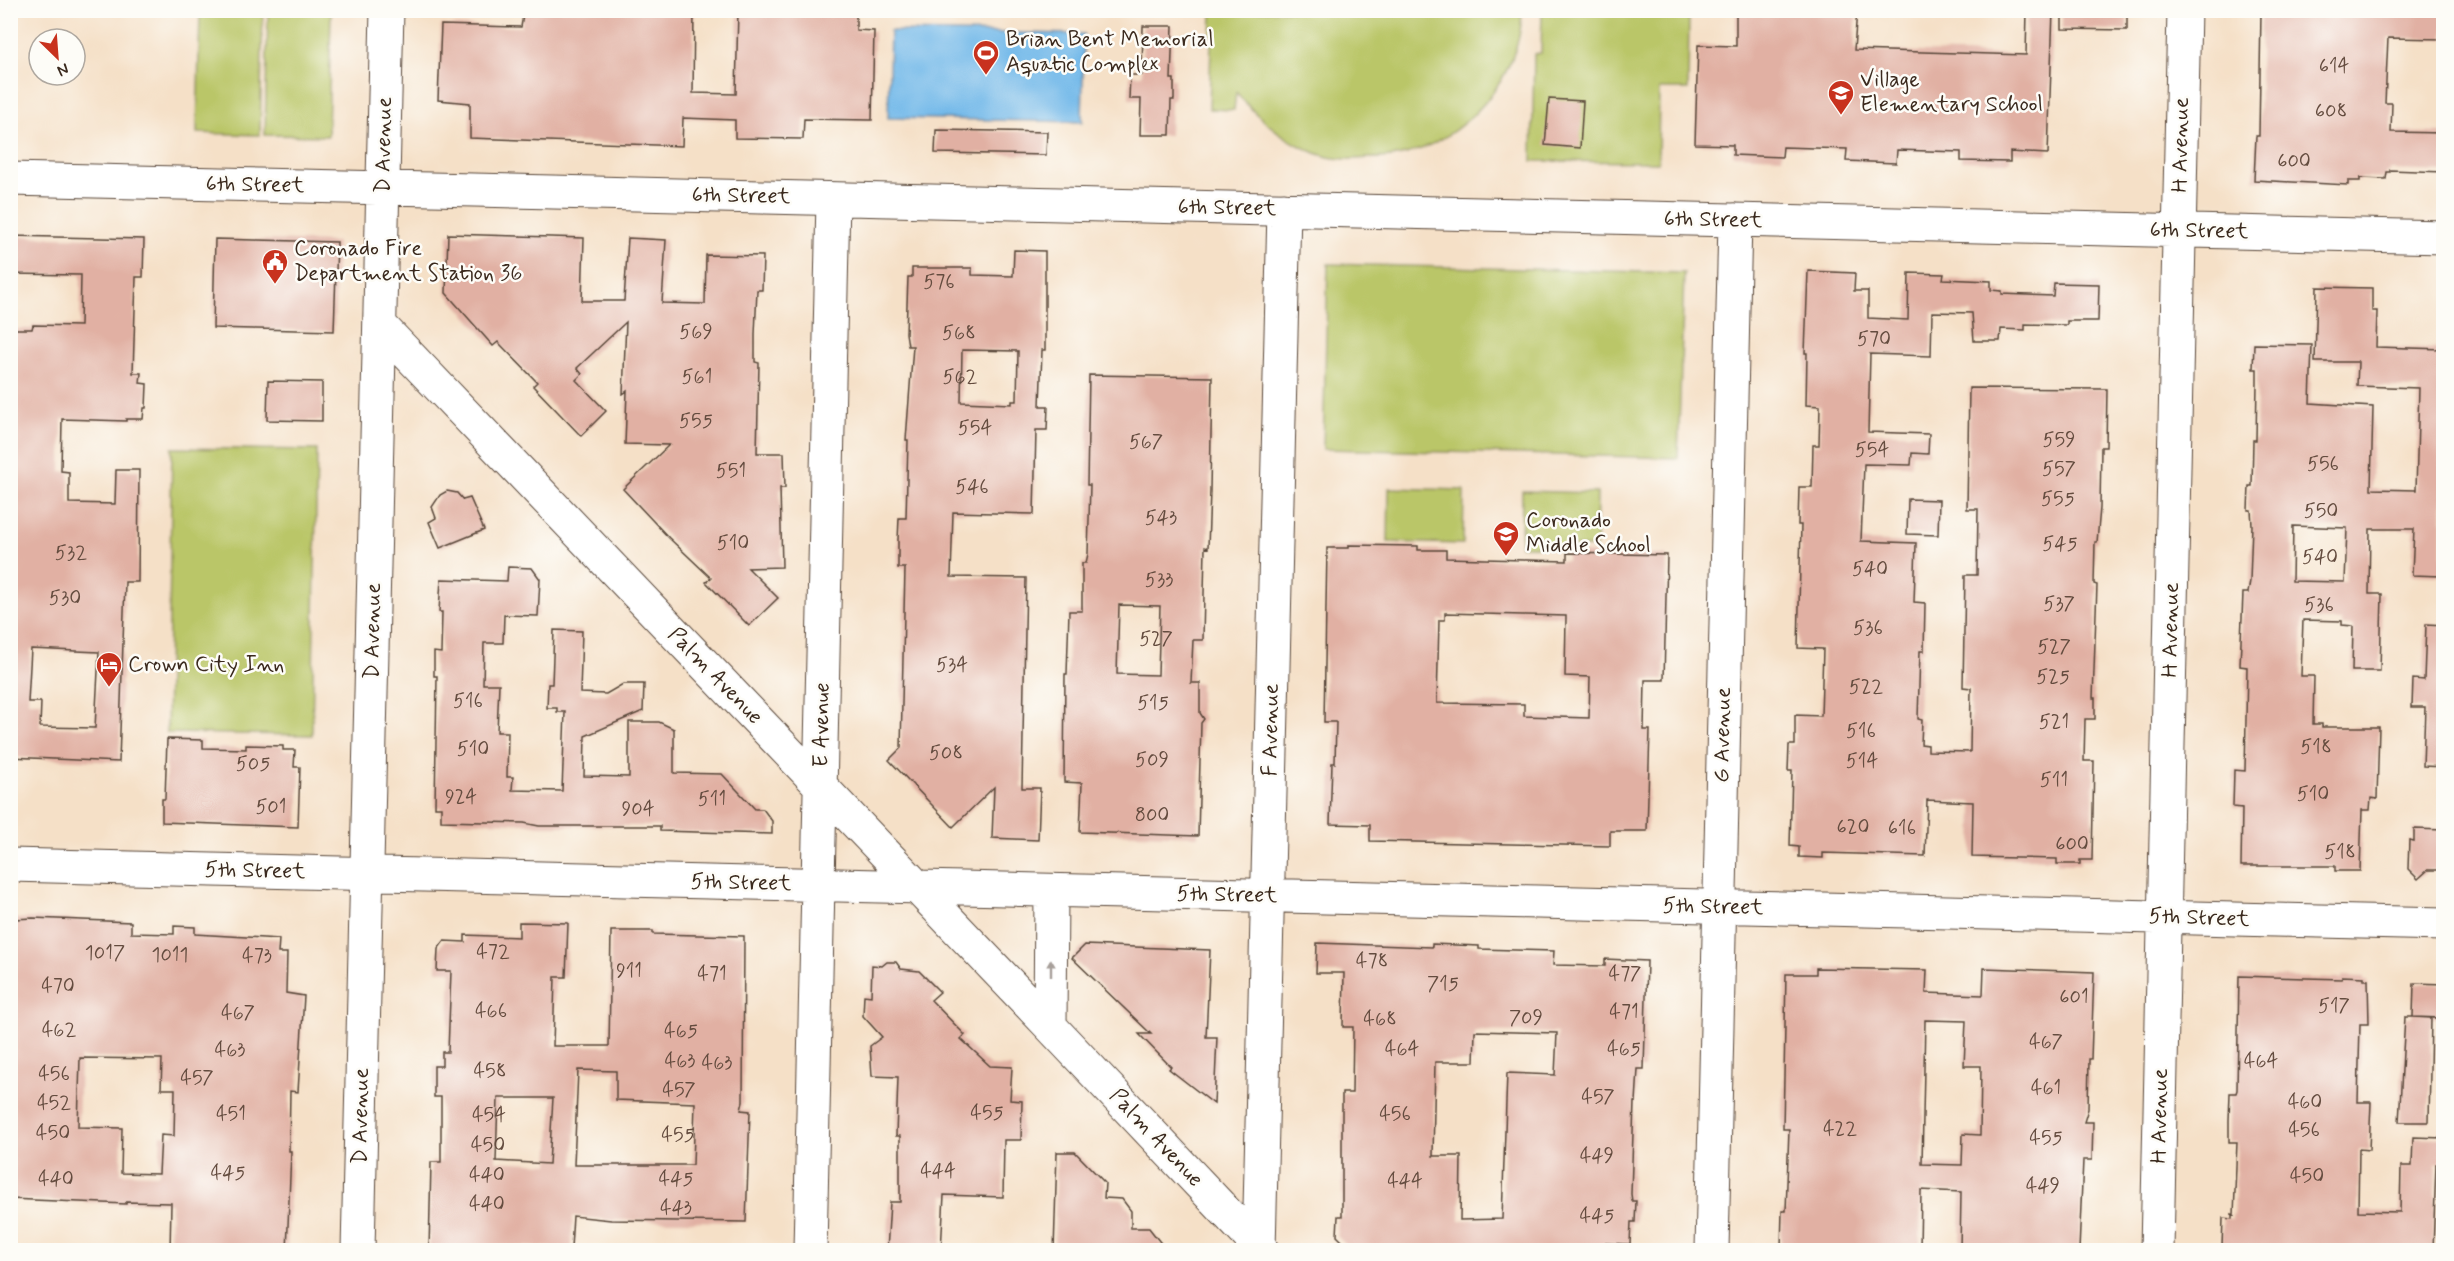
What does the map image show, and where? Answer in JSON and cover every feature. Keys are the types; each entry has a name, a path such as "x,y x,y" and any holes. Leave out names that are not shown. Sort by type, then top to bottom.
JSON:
{"street":[{"name":"D Avenue","path":"358,1251 387,10"},
{"name":"H Avenue","path":"2157,1251 2184,10"},
{"name":"6th Street","path":"10,179 2444,237"},
{"name":"E Avenue","path":"810,1251 833,199"},
{"name":"F Avenue","path":"1260,1250 1284,209"},
{"name":"G Avenue","path":"1712,1251 1735,220"},
{"name":"Palm Avenue","path":"380,325 918,887 1260,1250"},
{"name":"5th Street","path":"10,865 2444,924"},
{"path":"1050,1026 1052,891"}],"green space":[{"path":"1522,10 1519,36 1511,60 1499,83 1484,104 1465,122 1444,137 1421,149 1390,157 1349,159 1338,159 1315,153 1290,140 1255,113 1236,92 1234,110 1209,109 1212,11"},
{"path":"200,11 263,11 260,135 197,133"},
{"path":"268,11 331,11 328,136 265,135"},
{"path":"1542,11 1689,11 1688,89 1659,89 1658,162 1532,161 1534,54 1541,53"},
{"path":"1328,264 1684,273 1678,458 1323,449"},
{"path":"172,448 317,450 312,735 167,733"},
{"path":"1389,488 1464,490 1463,544 1388,542"},
{"path":"1522,491 1597,493 1596,547 1521,546"}],"water":[{"name":"Brian Bent Memorial Aquatic Complex","path":"890,31 1084,34 1082,122 888,118"}],"building":[{"path":"524,10 694,10 693,93 736,94 738,10 856,10 856,30 874,31 872,120 804,119 803,139 735,138 735,120 683,118 682,146 470,138 470,103 438,100 441,25 521,27"},
{"path":"1736,10 1857,10 1854,50 2026,55 2027,10 2053,10 2048,154 2010,152 2010,162 1961,161 1961,152 1897,150 1896,163 1846,161 1847,149 1783,147 1782,157 1733,155 1733,145 1695,144 1698,45 1736,46"},
{"path":"2062,10 2127,10 2127,30 2062,29"},
{"path":"2356,10 2444,10 2444,39 2388,38 2385,103 2392,103 2391,132 2444,133 2444,172 2390,170 2387,172 2386,179 2360,178 2360,181 2348,181 2348,185 2254,180 2256,136 2259,136 2261,11 2356,13"},
{"path":"1143,26 1173,26 1171,79 1174,79 1174,100 1171,100 1170,135 1140,135 1141,99 1129,99 1130,75 1142,75"},
{"path":"1549,99 1583,101 1580,148 1545,145"},
{"path":"936,130 1047,132 1046,155 935,153"},
{"path":"448,234 584,238 582,301 624,301 628,238 666,240 662,303 705,304 706,255 763,256 762,290 757,290 755,334 755,362 759,363 757,453 784,453 785,488 780,488 782,567 748,568 778,598 749,626 706,582 711,578 623,489 669,445 625,444 627,391 623,394 626,322 577,368 582,374 576,380 606,411 581,436 533,386 537,382 498,342 493,346 446,293"},
{"path":"10,236 144,239 143,277 136,277 133,373 141,373 140,383 147,384 143,419 126,419 126,421 62,419 61,471 69,472 69,503 115,504 116,470 139,470 138,582 125,582 119,762 10,757 10,386 13,329 32,329 33,325 80,326 81,275 10,274","holes":["31,649 99,652 95,728 40,727 41,702 28,702"]},
{"name":"Coronado Fire Department Station 36","path":"215,239 337,242 334,331 213,328"},
{"path":"1014,250 1045,251 1045,350 1042,350 1040,406 1048,406 1047,430 1036,430 1034,514 953,512 951,577 1026,578 1022,788 1040,788 1038,840 992,838 994,787 953,827 889,760 901,748 905,568 898,568 898,540 899,518 906,518 908,440 906,440 913,346 908,346 906,333 908,277 912,277 912,268 972,268 972,275 1013,276","holes":["962,350 1018,351 1017,401 1012,401 1012,404 961,402"]},
{"path":"1808,271 1855,273 1854,291 1868,291 1868,318 1908,320 1909,273 1944,274 1943,279 1991,281 1991,290 2002,291 2002,294 2053,296 2054,283 2099,284 2098,321 2067,321 2067,325 2025,324 2025,330 2001,329 2000,341 1974,341 1972,313 1932,312 1931,356 1870,354 1868,432 1929,434 1928,454 1912,453 1911,465 1864,464 1861,541 1916,543 1914,602 1925,603 1924,651 1920,651 1918,719 1922,720 1921,744 1928,745 1928,751 1970,752 1971,688 1963,687 1965,575 1977,575 1978,509 1967,509 1969,388 2107,389 2106,447 2101,447 2100,508 2097,542 2095,542 2094,584 2097,585 2093,698 2095,698 2095,719 2085,719 2084,761 2094,761 2092,860 2080,860 2080,864 2057,864 2057,859 1972,857 1973,802 1927,800 1925,856 1823,853 1823,858 1799,857 1799,847 1790,846 1792,771 1788,771 1789,745 1795,745 1795,715 1821,716 1823,649 1798,648 1801,525 1798,525 1799,487 1812,487 1813,445 1819,445 1820,406 1806,405"},
{"path":"2317,287 2372,288 2372,311 2377,311 2376,347 2444,349 2442,576 2412,575 2414,529 2370,529 2369,594 2382,594 2380,671 2352,671 2353,626 2342,625 2342,621 2303,620 2301,676 2314,676 2313,724 2322,724 2322,727 2379,727 2377,799 2371,798 2370,810 2362,810 2360,871 2335,871 2335,866 2241,866 2242,808 2233,807 2234,770 2245,771 2247,667 2240,666 2243,593 2248,593 2250,581 2252,525 2251,510 2248,510 2249,486 2252,486 2253,440 2256,440 2257,382 2257,369 2253,369 2254,344 2312,345 2310,403 2373,407 2371,489 2416,490 2419,388 2357,386 2358,362 2315,362","holes":["2293,526 2347,528 2345,582 2292,581"]},
{"path":"1089,375 1212,377 1210,491 1208,548 1205,547 1203,640 1193,640 1191,683 1200,683 1200,713 1204,719 1201,723 1198,836 1080,832 1082,783 1064,782 1065,674 1067,674 1069,611 1082,611 1082,563 1086,563 1088,554 1090,485 1087,485","holes":["1119,605 1160,606 1158,675 1117,674"]},
{"path":"268,381 322,382 322,421 267,420"},
{"path":"447,491 457,493 463,500 470,498 484,530 440,548 429,522 436,518 432,507 440,495"},
{"path":"1908,499 1939,500 1938,535 1907,534"},
{"name":"Coronado Middle School","path":"1349,545 1418,546 1418,550 1446,550 1446,558 1567,561 1567,553 1667,555 1664,680 1645,680 1644,730 1650,730 1647,831 1610,831 1610,846 1370,841 1370,825 1330,824 1336,722 1324,722 1327,548 1349,548","holes":["1445,613 1566,616 1565,676 1590,677 1589,718 1524,716 1524,704 1437,703 1439,620 1445,620"]},
{"path":"508,567 532,568 540,579 538,616 504,615 503,643 484,643 483,684 499,684 497,732 508,732 507,777 513,777 512,790 562,791 565,712 557,712 557,708 547,708 548,684 552,684 554,630 582,631 580,693 606,694 623,684 644,684 643,711 585,736 584,776 629,777 629,722 659,722 674,729 674,773 722,774 755,809 763,809 772,821 772,834 660,831 660,826 539,826 524,823 441,821 441,807 435,807 437,676 434,676 434,652 441,653 442,612 439,612 441,579 507,581"},
{"path":"2426,624 2444,625 2444,767 2423,766 2425,707 2412,707 2413,679 2424,680"},
{"path":"167,739 203,740 203,748 246,749 246,745 283,746 283,750 295,750 294,767 300,767 298,827 162,822"},
{"path":"2414,829 2444,830 2444,870 2428,870 2418,879 2408,869 2409,840 2414,841"},
{"path":"15,919 131,922 131,933 174,934 174,926 195,927 195,934 279,939 278,953 287,953 286,993 304,996 298,1092 290,1091 289,1151 291,1151 287,1251 170,1251 171,1203 126,1202 126,1204 10,1199 10,928 15,928","holes":["80,1058 162,1059 161,1089 175,1089 174,1136 161,1135 159,1174 121,1173 122,1128 78,1127"]},
{"path":"519,922 568,923 566,977 555,977 553,1046 609,1046 611,931 744,936 743,1102 741,1110 750,1111 746,1222 611,1220 573,1216 571,1248 486,1246 486,1251 429,1251 431,1162 441,1162 441,1097 434,1097 434,1066 442,1066 442,1052 448,1052 451,971 437,971 438,949 444,941 465,942 465,935 519,937","holes":["578,1070 616,1071 616,1100 695,1103 693,1165 574,1165","498,1098 553,1098 549,1164 496,1161"]},
{"path":"1317,943 1432,947 1432,944 1479,946 1479,949 1554,951 1553,965 1605,966 1605,959 1647,961 1644,1069 1638,1069 1636,1102 1634,1102 1631,1194 1632,1201 1636,1201 1635,1222 1631,1222 1630,1244 1603,1243 1603,1251 1352,1251 1337,1236 1338,1216 1342,1216 1342,1093 1352,1093 1353,1027 1343,1027 1344,973 1316,973","holes":["1475,1031 1557,1033 1555,1075 1507,1073 1502,1219 1460,1220 1461,1156 1433,1156 1435,1062 1474,1062"]},
{"path":"1085,945 1210,950 1206,1037 1217,1037 1214,1104 1169,1069 1171,1067 1139,1034 1151,1034 1072,958"},
{"path":"887,962 896,962 901,969 919,971 940,992 931,1000 965,1035 961,1039 990,1066 1012,1067 1010,1100 1022,1101 1021,1140 1004,1140 1003,1197 944,1195 941,1251 887,1251 890,1202 900,1202 900,1136 896,1136 898,1077 872,1076 870,1046 882,1037 863,1016 864,995 871,996 872,965 882,966"},
{"path":"1816,968 1927,970 1926,993 1983,995 1984,968 2094,972 2088,1109 2084,1122 2093,1122 2092,1160 2083,1160 2079,1250 1960,1251 1961,1192 1921,1190 1920,1250 1824,1248 1824,1251 1817,1251 1781,1248 1782,1211 1786,1211 1789,1129 1783,1129 1786,974 1816,974","holes":["1925,1020 1966,1021 1964,1066 1981,1066 1980,1135 1963,1134 1962,1165 1922,1164"]},
{"path":"2239,976 2342,979 2342,976 2364,977 2364,980 2368,980 2369,1024 2360,1024 2358,1102 2371,1102 2369,1150 2359,1149 2358,1211 2400,1212 2401,1166 2412,1166 2413,1137 2444,1138 2444,1163 2436,1164 2433,1251 2248,1251 2222,1247 2223,1218 2232,1219 2232,1214 2234,1215 2237,1142 2229,1142 2229,1120 2230,1093 2236,1093 2237,1090"},
{"path":"2414,983 2444,984 2444,1018 2413,1017"},
{"path":"2405,1017 2431,1018 2429,1122 2399,1122"},
{"path":"1057,1152 1075,1152 1105,1183 1104,1198 1122,1199 1131,1211 1131,1228 1149,1228 1167,1251 1054,1251"}],"place":[{"name":"Brian Bent Memorial Aquatic Complex","path":"986,76"},
{"name":"Village Elementary School","path":"1841,116"},
{"name":"Coronado Fire Department Station 36","path":"275,285"},
{"name":"Coronado Middle School","path":"1506,557"},
{"name":"Crown City Inn","path":"109,688"}]}
